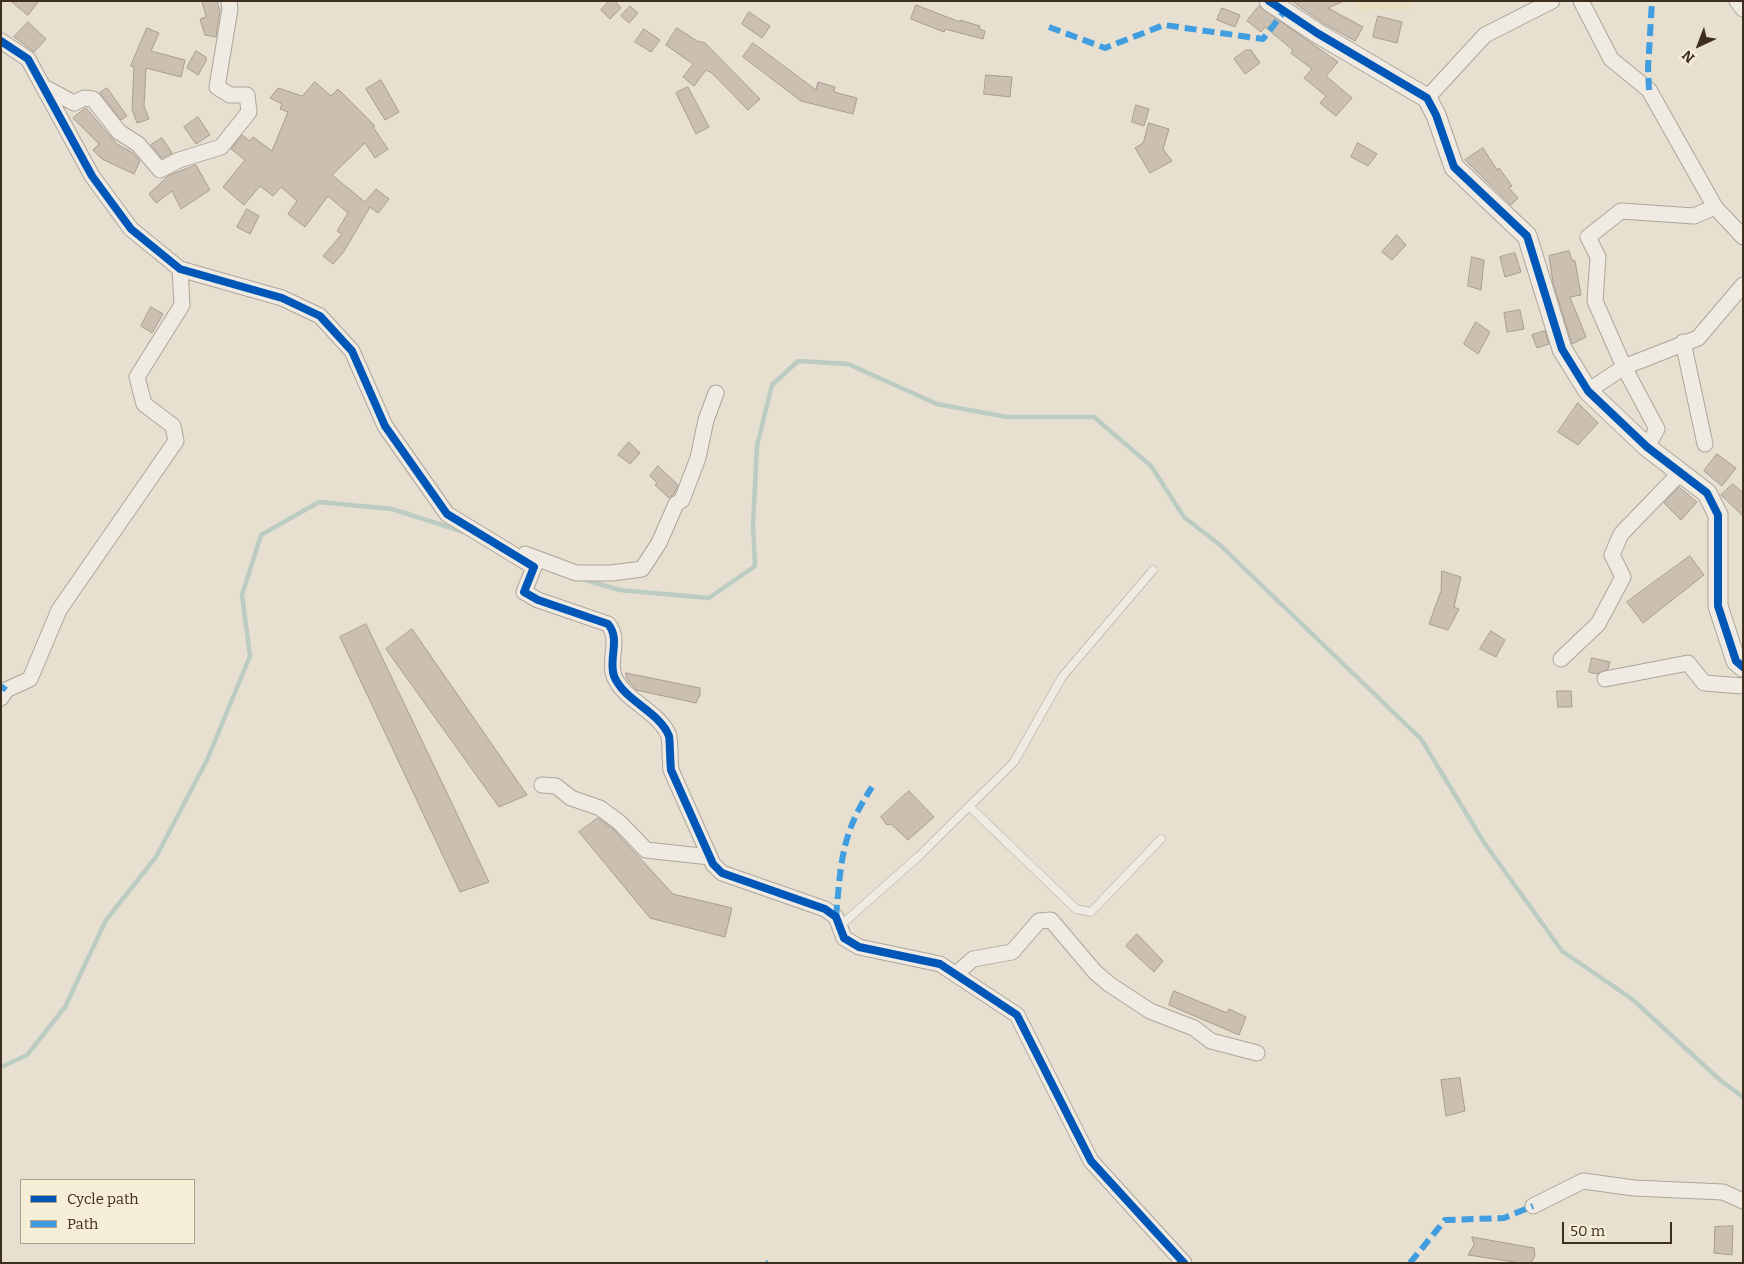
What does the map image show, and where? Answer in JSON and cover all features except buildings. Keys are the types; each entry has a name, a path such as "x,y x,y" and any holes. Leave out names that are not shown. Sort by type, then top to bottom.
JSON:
{"street":[{"path":"44,88 74,103 84,98 93,99 119,132 138,144 160,170 179,160 221,147 250,112 247,95 230,95 217,87 230,9 229,1"},
{"path":"1269,1 1317,33 1427,98 1436,115 1454,167 1527,236 1562,349 1588,391 1647,447 1707,493 1718,516 1718,606 1736,662 1743,667"},
{"path":"1427,98 1485,35 1552,1"},
{"path":"1581,1 1611,59 1649,90 1715,207 1743,237"},
{"path":"1737,1 1743,10"},
{"path":"1,42 28,59 92,176 131,229 180,270 282,298 320,316 352,351 385,426 446,514 534,567 524,592 538,600 608,624 614,631 614,675 620,685 664,728 670,738 668,754 671,770 713,864 722,873 825,909 836,917 844,938 859,947 940,964 1017,1015 1091,1161 1180,1261"},
{"path":"1647,447 1657,429 1624,366 1595,300 1598,257 1588,237 1621,211 1694,216 1715,207"},
{"path":"1,698 6,690 30,679 59,610 176,441 173,426 144,404 137,377 182,305 180,270"},
{"path":"1588,391 1624,366 1682,342 1698,338 1743,285"},
{"path":"1682,342 1705,444"},
{"path":"482,535 576,573 612,573 642,569 659,543 676,504 682,500 698,458 706,420 716,393"},
{"path":"1561,659 1598,624 1623,576 1612,555 1621,534 1680,474"},
{"path":"1605,679 1688,663 1704,683 1743,686"},
{"path":"542,785 556,786 571,798 600,808 619,822 646,850 710,856"},
{"path":"956,974 973,959 1012,952 1039,921 1050,920 1095,972 1150,1011 1194,1028 1211,1040 1257,1053"},
{"path":"1533,1206 1583,1181 1634,1188 1723,1192 1743,1201"}],"lane":[{"path":"840,926 919,856 1014,762 1062,676 1153,570"},
{"path":"970,807 1076,908 1091,912 1161,839"}],"shaded area":[{"path":"1355,1 1413,1 1413,9 1359,11"}],"waterway":[{"path":"582,579 620,590 709,598 755,566 753,525 757,446 772,385 798,361 848,364 937,404 1007,417 1094,417 1151,466 1184,517 1220,545 1421,739 1483,841 1562,951 1632,999 1720,1080 1743,1097"},
{"path":"1,1067 27,1055 65,1007 106,920 156,857 208,758 250,656 242,595 261,535 319,502 392,509 464,532"}],"marked path":[{"path":"1649,90 1648,69 1652,1"},
{"path":"1049,27 1105,48 1164,25 1263,39 1284,12"},
{"path":"1,686 6,690"},
{"path":"836,917 844,849 854,820 872,787"},
{"path":"1410,1263 1445,1220 1504,1218 1533,1206"}],"cycle path":[{"path":"1269,1 1317,33 1427,98 1436,115 1454,167 1527,236 1562,349 1588,391 1647,447 1707,493 1718,515 1718,606 1736,661 1743,667"},
{"path":"1,41 28,59 92,176 131,229 180,269 282,298 320,316 352,351 385,426 447,514 534,567 524,592 538,600 608,624 614,636 612,663 614,676 625,692 658,720 669,736 671,770 713,864 722,873 825,909 836,917 844,938 859,947 940,964 1017,1015 1091,1161 1184,1263"}]}
